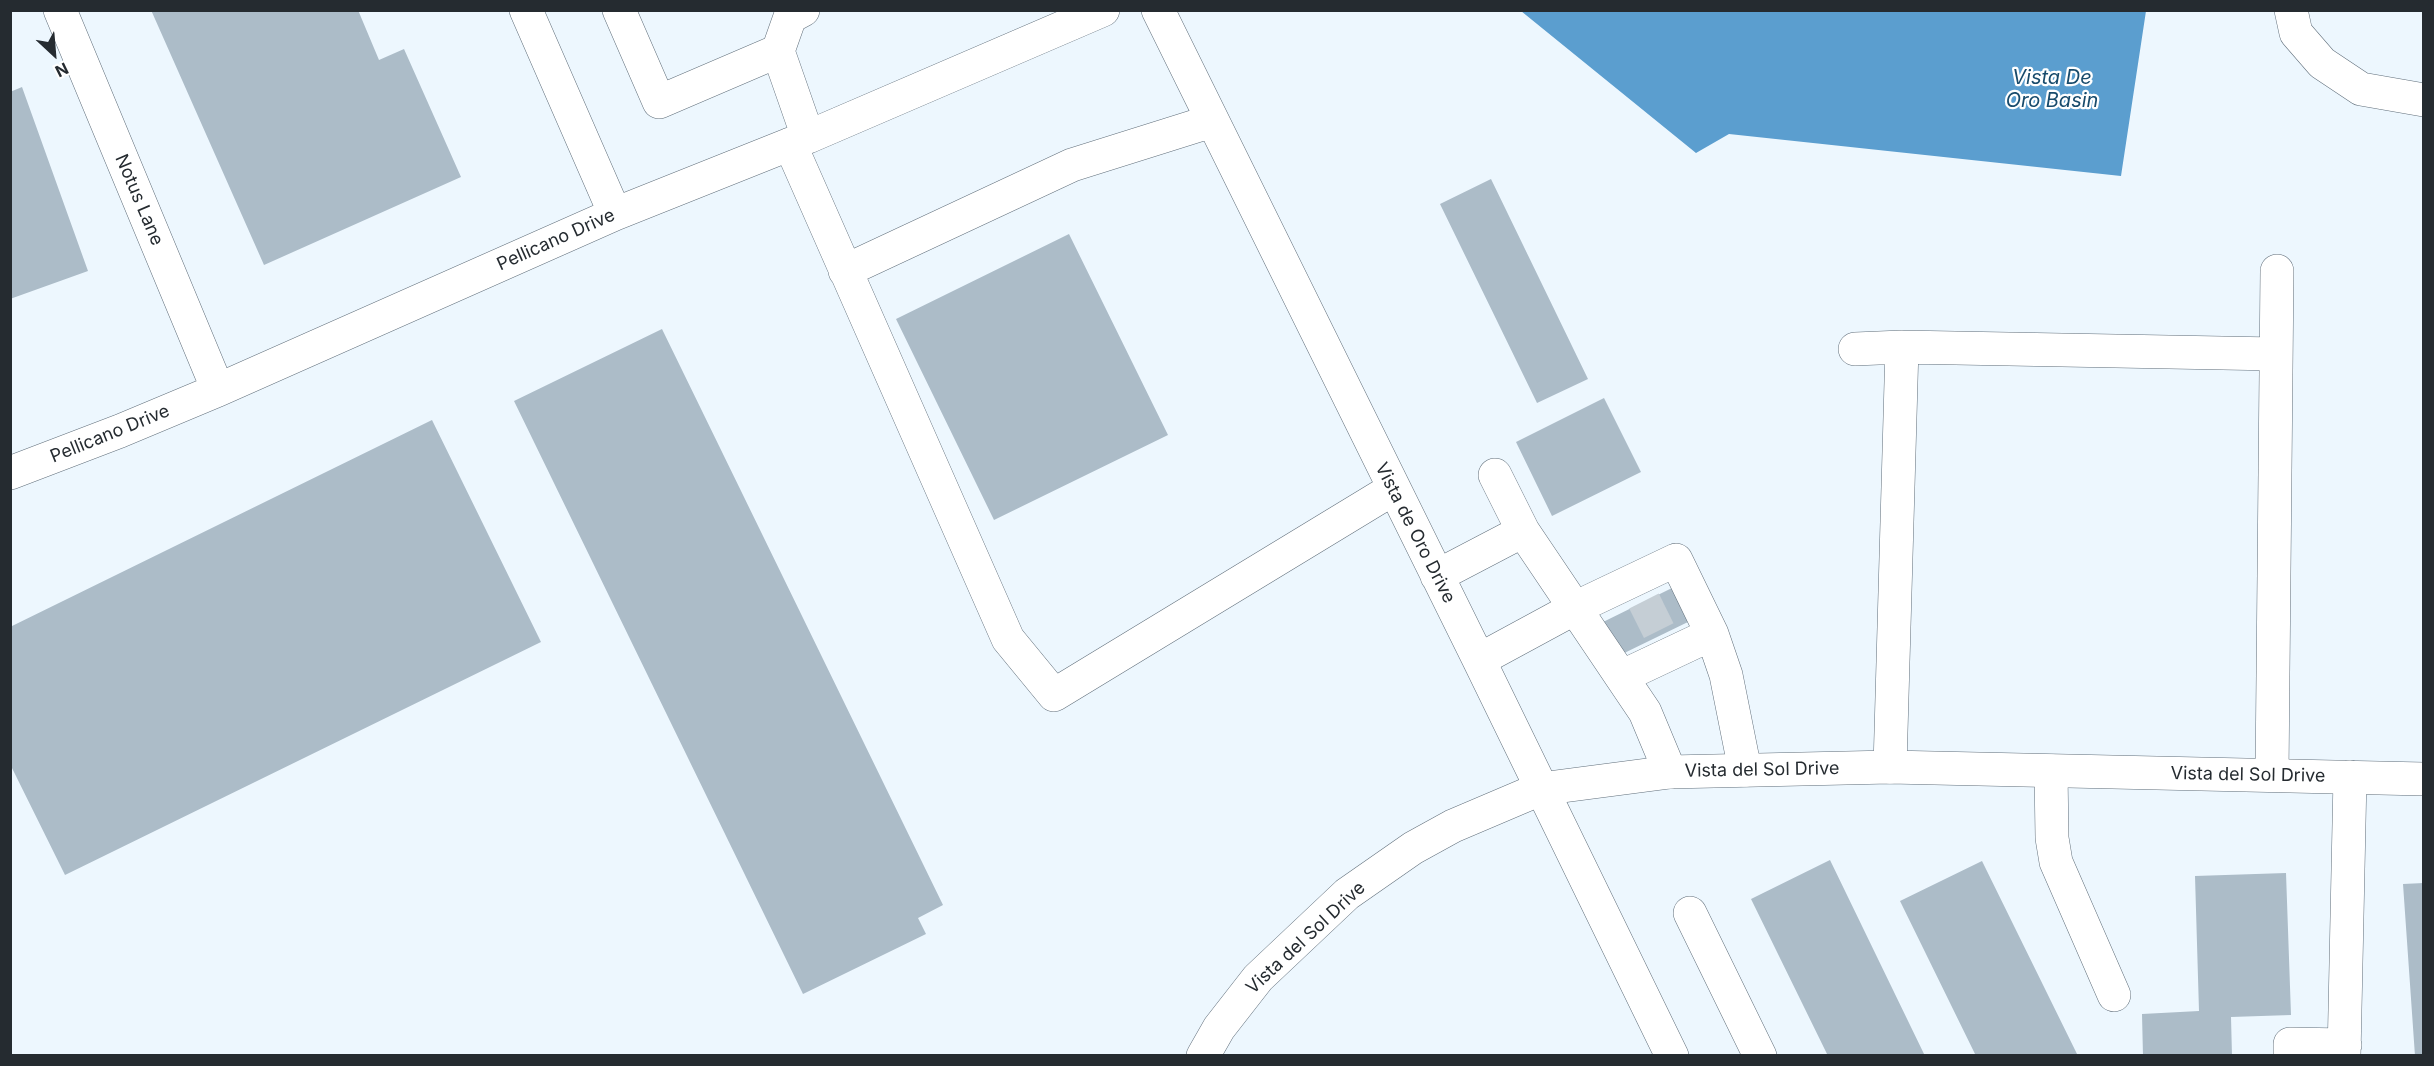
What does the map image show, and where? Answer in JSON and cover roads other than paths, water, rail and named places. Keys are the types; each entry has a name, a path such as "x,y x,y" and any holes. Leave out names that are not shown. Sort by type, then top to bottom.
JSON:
{"street":[{"name":"Notus Lane","path":"60,10 218,390"},
{"path":"526,10 615,214"},
{"path":"619,10 659,102 778,51"},
{"path":"803,10 790,17 778,51 799,141 845,271 1008,639 1054,695 1393,489"},
{"name":"Pellicano Drive","path":"10,473 218,390 615,214 799,141 1103,10"},
{"name":"Vista de Oro Drive","path":"1158,10 1479,660 1664,1053"},
{"path":"2291,10 2296,33 2322,63 2361,89 2424,100"},
{"path":"845,271 1072,165 1212,121"},
{"path":"2272,775 2277,271"},
{"path":"1855,349 1902,347 2276,354"},
{"path":"1890,767 1902,347"},
{"path":"1495,476 1523,531 1623,676 1645,712 1671,772"},
{"path":"1437,576 1523,531"},
{"path":"1479,660 1575,608 1639,591 1676,560 1712,634 1726,675 1745,770"},
{"path":"1623,676 1666,645 1712,634"},
{"name":"Vista del Sol Drive","path":"1203,1056 1219,1028 1258,978 1347,894 1413,848 1453,826 1540,789 1671,772 1890,767 2424,779"},
{"path":"2051,771 2052,838 2056,862 2114,995"},
{"path":"2290,1056 2290,1044 2345,1050 2350,777"},
{"path":"1690,913 1760,1056"}],"water":[{"name":"Vista De Oro Basin","path":"1521,11 2146,11 2121,176 1729,134 1696,153"}],"tunnel":[{"path":"1644,601 1661,635"}]}
